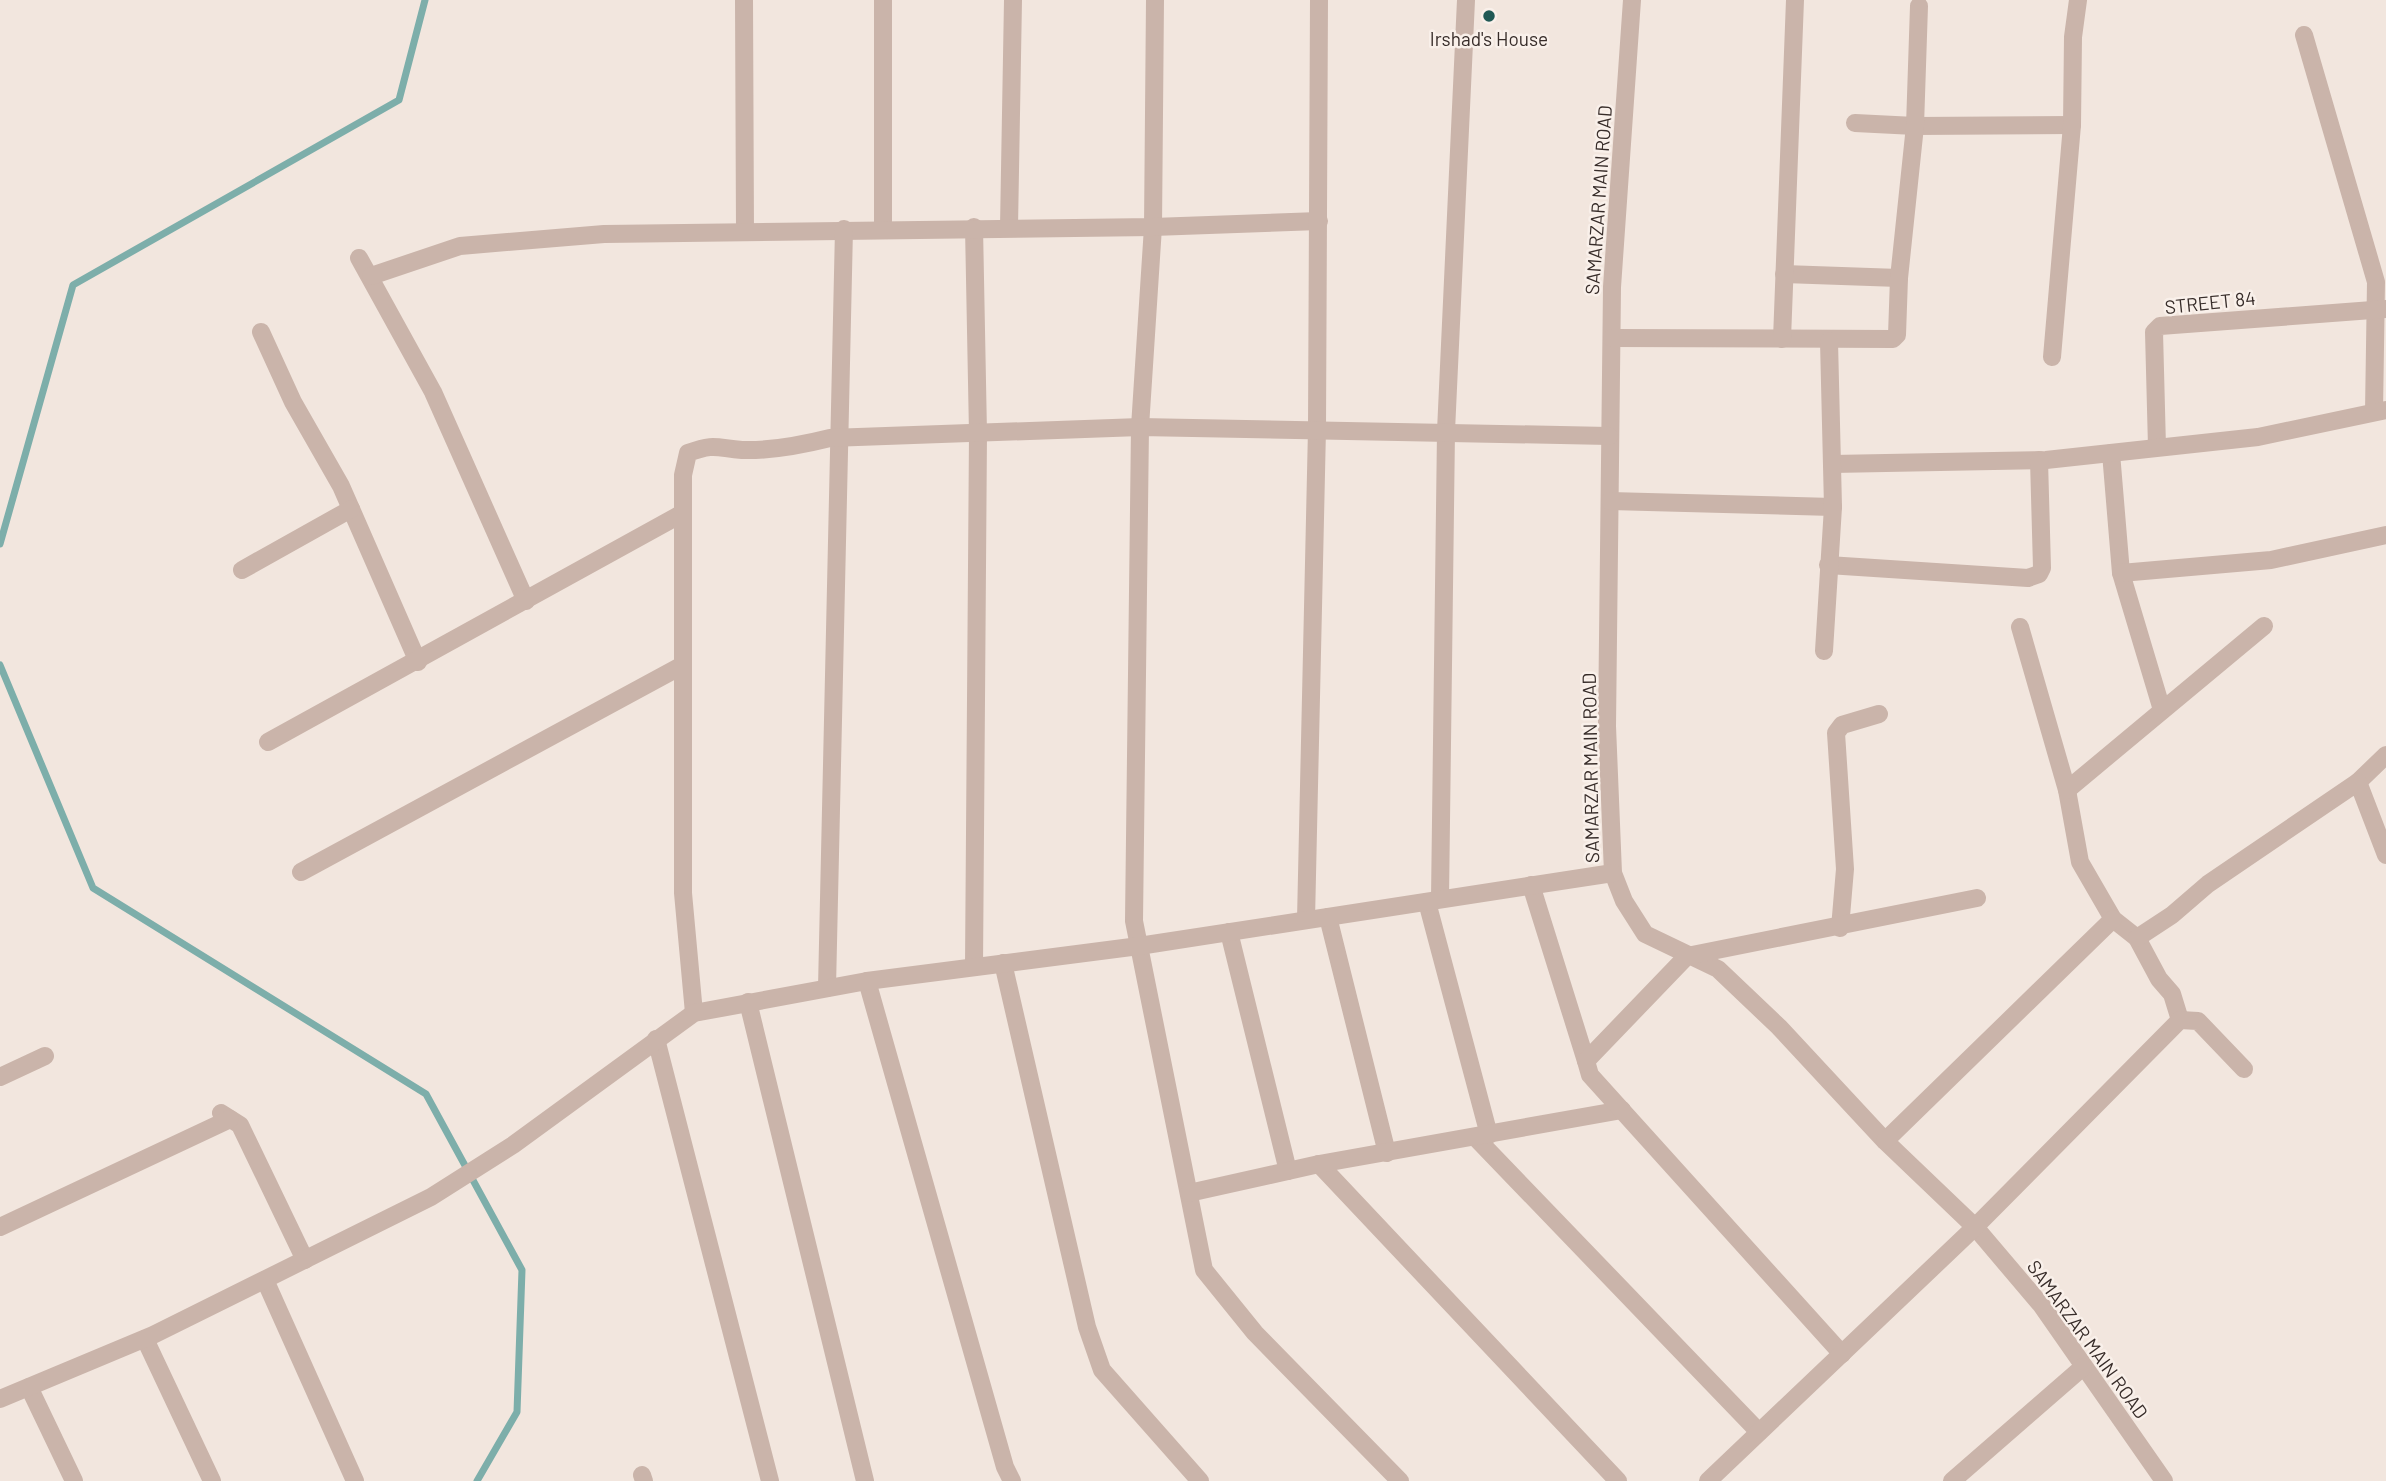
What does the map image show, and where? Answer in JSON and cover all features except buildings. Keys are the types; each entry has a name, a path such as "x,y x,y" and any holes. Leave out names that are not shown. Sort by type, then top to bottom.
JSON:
{"street":[{"path":"744,0 745,231"},
{"path":"883,0 883,229"},
{"path":"1009,227 1013,0"},
{"path":"1155,0 1153,227 1140,427 1134,921 1204,1270 1255,1333 1400,1481"},
{"path":"1306,920 1317,429 1319,0"},
{"path":"1466,0 1446,431 1434,900 1482,1137 1759,1432"},
{"name":"SAMARZAR MAIN ROAD","path":"1632,0 1616,195 1609,436 1608,726 1613,873 1624,901 1645,934 1687,957 1718,969 1779,1027 1885,1141 1975,1227 2042,1306 2164,1481"},
{"path":"1782,340 1795,0"},
{"path":"2052,356 2072,125 2073,37 2078,0"},
{"path":"1612,338 1893,340 1897,335 1899,278 1915,126 1919,6"},
{"path":"1832,464 2039,460 2258,437 2380,411 2382,310 2304,35"},
{"path":"1855,123 1915,126 2072,125"},
{"path":"371,276 460,246 494,241 604,234 974,227 1153,227 1319,221"},
{"path":"974,227 978,433 974,967"},
{"path":"827,988 844,229"},
{"path":"359,258 433,392 526,601"},
{"path":"1784,274 1899,278"},
{"name":"STREET 84","path":"2157,447 2154,332 2160,326 2382,310"},
{"path":"261,332 293,402 351,509 418,662"},
{"path":"1824,651 1833,507 1829,341"},
{"path":"694,1013 683,894 683,475 688,453 710,445 742,450 794,447 840,438 1140,427 1609,436"},
{"path":"2111,453 2122,573 2162,710"},
{"path":"1828,565 2028,578 2039,574 2042,568 2039,460"},
{"path":"1610,501 1833,507"},
{"path":"242,570 351,509"},
{"path":"268,742 418,662 683,513"},
{"path":"2122,573 2271,560 2386,535"},
{"path":"2067,790 2264,626"},
{"path":"2020,627 2067,790 2080,862 2113,919 2137,938 2159,979 2172,993 2180,1020"},
{"path":"301,872 683,665"},
{"path":"1840,928 1845,869 1836,733 1842,725 1879,715"},
{"path":"2137,938 2172,915 2208,884 2358,782 2386,755"},
{"path":"2358,782 2383,843"},
{"path":"0,1399 145,1339 431,1197 513,1145 694,1013 867,981 1139,946 1613,873"},
{"path":"1531,885 1590,1075 1842,1354"},
{"path":"1586,1061 1687,957 1840,928 1976,898"},
{"path":"1328,917 1387,1153"},
{"path":"1885,1141 2113,919"},
{"path":"1230,932 1287,1171"},
{"path":"1003,963 1087,1327 1102,1370 1200,1481"},
{"path":"867,981 973,1366 1005,1468 1012,1481"},
{"path":"748,1002 865,1481"},
{"path":"1708,1481 1975,1227 2180,1020 2198,1021 2244,1069"},
{"path":"656,1039 770,1481"},
{"path":"0,1077 44,1056"},
{"path":"1189,1192 1319,1164 1622,1110"},
{"path":"0,1227 225,1116 240,1125 305,1260"},
{"path":"1319,1164 1618,1481"},
{"path":"265,1280 355,1481"},
{"path":"145,1339 212,1481"},
{"path":"1952,1481 2083,1367"},
{"path":"29,1387 74,1481"}],"waterway":[{"path":"0,544 73,285 399,100 425,0"},
{"path":"0,665 93,888 426,1094 522,1270 517,1412 477,1481"}],"place":[{"name":"Irshad's House","path":"1489,16"}]}
